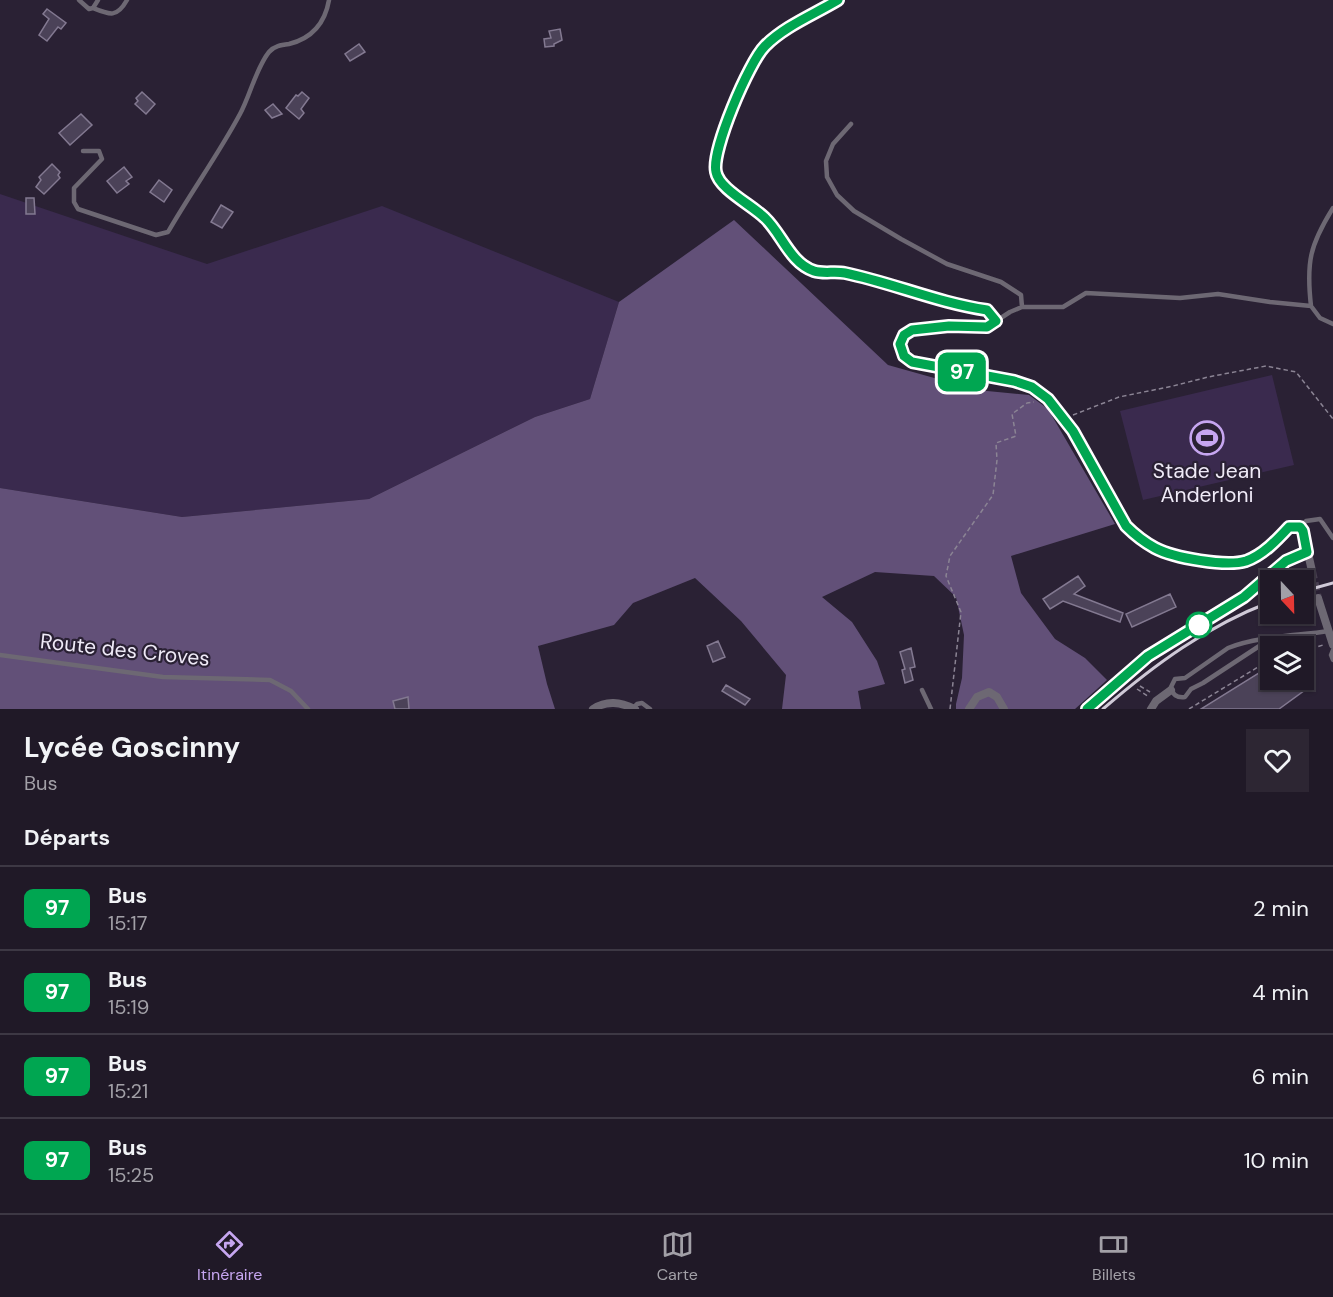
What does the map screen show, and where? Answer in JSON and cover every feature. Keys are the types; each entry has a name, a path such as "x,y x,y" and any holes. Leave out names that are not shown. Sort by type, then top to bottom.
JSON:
{"street":[{"path":"1014,381 1032,387 1050,401 1065,419 1126,526 1138,538 1157,549 1210,562 1229,563 1245,561 1270,547 1289,527 1300,527 1303,531 1312,570"},
{"path":"1087,709 1148,656 1244,597 1286,561 1307,552"},
{"path":"1318,598 1331,632 1333,645"},
{"path":"1151,709 1156,701 1171,690"},
{"path":"969,709 977,697 989,692 997,697 1004,709"},
{"path":"593,709 605,702 634,708"}],"lane":[{"path":"79,0 89,9 93,8 108,15 119,11 127,0"},
{"path":"93,8 98,0"},
{"path":"83,151 99,151 102,159 74,188 74,202 78,209 156,235 168,232 219,152 244,106 267,55 273,47 299,42 310,36 323,22 329,0"},
{"path":"838,0 784,30 763,48 742,86 724,129 716,159 716,173 722,185 766,219 800,263 814,271 844,273 987,310 996,321"},
{"path":"851,124 833,144 826,161 827,177 837,195 854,211 947,264 1001,282 1022,295 1023,308"},
{"path":"1333,208 1320,228 1311,251 1308,276 1311,306 1320,318 1333,324"},
{"path":"1014,381 912,362 904,356 900,344 904,335 912,330 949,326 987,327 1023,308 1063,307 1086,293 1180,298 1218,294 1311,306"},
{"path":"1300,527 1306,520 1320,519 1333,538"},
{"path":"1296,636 1331,632"},
{"path":"1185,678 1190,682 1191,689 1188,695 1175,696 1171,690 1171,684 1175,679 1185,678 1228,648 1260,640"},
{"path":"1191,689 1260,646"},
{"path":"1333,650 1331,655 1333,660"},
{"name":"Route des Croves","path":"0,655 163,677 270,680 291,691 308,709"},
{"path":"922,690 931,709"},
{"path":"634,708 636,704 642,703 650,709"}],"path":[{"path":"1065,419 1119,397 1266,366 1296,372 1333,419"},
{"path":"950,709 961,612 946,576 950,556 993,495 997,460 996,443 1016,436 1012,414 1027,403 1050,401"},
{"path":"1314,648 1323,645"},
{"path":"1189,709 1260,666"},
{"path":"1140,686 1154,696"},
{"path":"1137,689 1148,696"}],"shaded area":[{"path":"0,194 207,264 382,206 619,302 590,399 535,417 369,499 182,517 0,488"},
{"path":"734,220 888,365 977,390 1029,395 1048,409 1115,524 1011,556 1021,593 1055,639 1085,658 1107,680 1075,709 956,709 962,678 964,635 956,597 934,576 875,572 822,597 852,622 877,661 885,684 858,691 861,709 782,709 786,675 741,621 695,578 633,603 614,625 538,646 555,709 0,709 0,488 182,517 369,499 535,417 590,399 619,302"},
{"name":"Stade Jean Anderloni","path":"1272,375 1294,465 1143,500 1120,411"}],"building":[{"path":"47,9 66,23 61,29 58,27 47,41 39,35 49,19 43,14"},
{"path":"560,29 562,40 554,46 545,47 544,39 551,38 549,31"},
{"path":"359,44 365,52 350,61 345,54"},
{"path":"142,92 155,104 146,114 135,104 138,101 136,98"},
{"path":"302,92 309,98 301,109 304,113 299,119 286,108 296,95"},
{"path":"273,104 282,114 272,118 265,110"},
{"path":"81,114 92,125 70,145 59,133"},
{"path":"52,164 60,172 58,175 60,178 44,194 36,187 41,180 39,177"},
{"path":"124,167 132,177 126,181 129,184 117,193 107,181"},
{"path":"159,180 172,190 164,202 150,192"},
{"path":"26,198 34,198 35,214 26,214"},
{"path":"221,205 233,212 222,228 211,222"},
{"path":"1078,576 1085,586 1074,594 1123,613 1120,622 1063,601 1050,609 1043,599"},
{"path":"1170,594 1176,607 1132,627 1126,614"},
{"path":"718,641 725,657 713,662 707,646"},
{"path":"911,648 915,667 910,668 913,680 905,683 902,670 905,669 900,652"},
{"path":"1260,672 1260,690 1305,690 1279,709 1201,709"},
{"path":"726,685 750,699 745,705 722,691"},
{"path":"408,697 409,709 395,709 393,701"}],"tunnel":[{"path":"1314,580 1318,598"}],"railway":[{"path":"1314,588 1333,583"},
{"path":"1103,709 1182,648 1224,623 1260,606"}],"bus line":[{"name":"97","path":"838,0 784,30 763,48 742,86 724,129 716,159 716,173 722,185 766,219 800,263 814,271 844,273 975,309 987,310 996,321 987,327 949,326 912,330 904,335 900,344 904,356 912,362 1014,381 1032,387 1048,399 1073,431 1116,512 1138,538 1157,549 1189,558 1229,563 1245,561 1257,555 1270,547 1289,527 1300,527 1303,531 1307,552 1286,561 1244,597 1148,656 1087,709"}],"place":[{"name":"Stade Jean Anderloni","path":"1207,438"}]}
